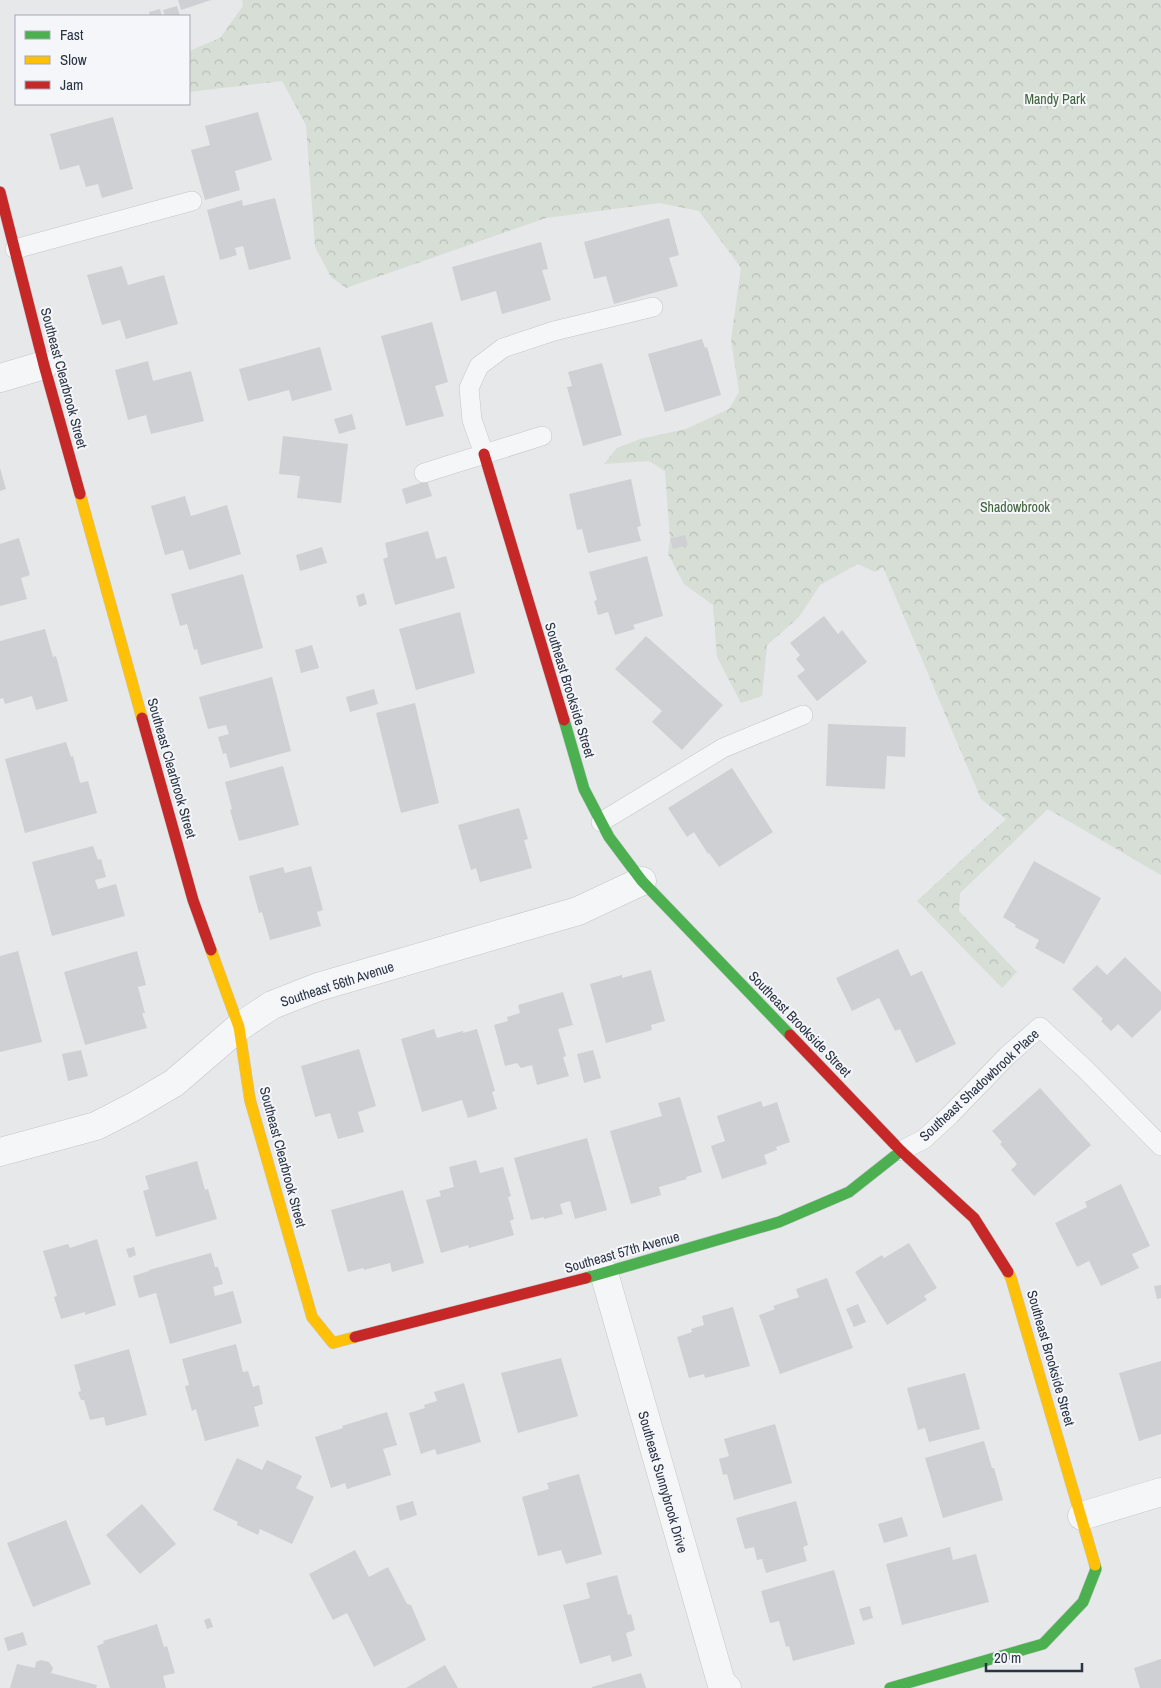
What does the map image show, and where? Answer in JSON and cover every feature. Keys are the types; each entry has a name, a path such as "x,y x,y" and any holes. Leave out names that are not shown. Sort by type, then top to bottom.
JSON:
{"street":[{"name":"Southeast Clearbrook Street","path":"0,192 44,365 193,900 239,1027 250,1100 312,1317 333,1343"},
{"path":"0,378 44,365"},
{"name":"Southeast Brookside Street","path":"484,454 584,789 608,837 642,881 901,1151 974,1218 1011,1278 1096,1569 1083,1602 1043,1644 890,1688"},
{"name":"Southeast 56th Avenue","path":"0,1152 96,1126 133,1107 174,1083 239,1027 272,1005 318,987 578,911 642,881"},
{"name":"Southeast 57th Avenue","path":"333,1343 604,1273 779,1222 849,1192 901,1151"},
{"name":"Southeast Sunnybrook Drive","path":"604,1273 721,1682 727,1688"},
{"path":"1082,1516 1161,1492"}],"lane":[{"path":"15,250 192,201"},
{"path":"484,454 472,420 469,388 479,366 503,348 554,331 653,307"},
{"path":"424,473 542,436"},
{"path":"601,822 723,748 803,715"},
{"name":"Southeast Shadowbrook Place","path":"901,1151 924,1139 1007,1056 1040,1027 1086,1070 1161,1146"}],"green space":[{"path":"242,0 1161,0 1161,875 1048,809 960,893 959,911 1017,972 1002,988 917,901 1006,819 981,799 883,567 875,572 858,564 820,585 799,617 767,645 762,696 741,703 717,657 713,605 684,584 668,554 670,539 665,471 649,461 604,464 617,448 640,439 686,429 729,409 739,392 731,340 741,268 699,211 659,203 546,218 346,288 331,277 315,247 306,125 282,81 190,92 190,51 220,38 243,6"}],"building":[{"path":"178,0 211,0 181,10"},
{"path":"177,6 180,15 165,15 163,10"},
{"path":"160,9 162,15 150,15 149,12"},
{"path":"258,112 272,160 235,171 240,190 205,200 191,150 210,145 205,126"},
{"path":"113,117 133,189 102,198 98,184 86,187 79,165 60,170 50,134"},
{"path":"275,198 291,259 249,270 243,246 235,248 237,255 220,260 207,210 242,200 243,206"},
{"path":"669,218 679,255 669,258 678,286 614,304 606,276 594,279 584,242"},
{"path":"541,242 548,269 542,270 551,300 502,314 496,291 461,301 452,267"},
{"path":"122,266 128,285 164,275 178,324 126,339 120,320 102,325 87,275"},
{"path":"432,322 448,382 435,386 444,416 406,426 381,336"},
{"path":"702,339 705,348 707,347 721,395 665,412 648,354"},
{"path":"320,347 332,390 292,401 289,390 248,401 239,369"},
{"path":"148,361 153,381 191,371 204,421 151,434 146,415 128,420 115,370"},
{"path":"602,363 622,435 583,446 567,387 572,386 568,372"},
{"path":"352,414 356,429 339,434 334,419"},
{"path":"283,436 348,444 341,503 297,498 300,476 279,474"},
{"path":"0,468 6,489 0,491"},
{"path":"631,479 641,526 637,527 641,541 588,553 582,529 577,530 569,494"},
{"path":"427,481 432,496 406,504 402,489"},
{"path":"185,496 191,516 227,505 241,554 189,570 183,550 165,555 151,506"},
{"path":"428,531 436,559 446,556 455,588 395,605 383,559 388,557 385,543"},
{"path":"685,535 688,545 673,549 670,539"},
{"path":"19,538 30,575 21,578 27,599 0,606 0,544"},
{"path":"322,547 327,563 300,571 296,555"},
{"path":"647,556 663,616 633,625 635,629 615,635 608,612 598,615 594,601 597,600 589,572"},
{"path":"243,574 263,648 201,665 197,649 194,650 187,624 180,626 171,594"},
{"path":"364,593 367,604 359,607 356,596"},
{"path":"460,612 475,673 416,690 399,629"},
{"path":"824,616 838,634 842,630 867,662 817,701 797,676 805,670 796,659 800,655 790,643"},
{"path":"45,629 53,657 56,656 68,701 36,710 32,696 5,704 3,698 0,699 0,641"},
{"path":"646,636 723,705 682,750 652,722 662,711 615,669"},
{"path":"312,645 319,668 301,673 295,650"},
{"path":"272,677 291,751 230,768 226,753 223,754 218,737 229,734 226,725 208,729 199,697"},
{"path":"374,689 378,704 350,712 346,697"},
{"path":"415,703 439,803 401,813 376,713"},
{"path":"828,724 906,727 905,757 887,756 885,789 826,786"},
{"path":"66,742 71,757 73,756 80,783 88,781 97,813 25,833 5,759"},
{"path":"283,766 299,825 239,841 230,810 232,809 225,782"},
{"path":"732,768 773,832 719,867 694,832 687,837 668,808"},
{"path":"519,808 528,839 524,840 532,868 480,882 476,868 471,870 458,825"},
{"path":"93,846 98,860 101,859 106,877 95,880 98,889 116,884 125,916 52,936 32,862"},
{"path":"1034,861 1101,898 1064,964 1035,948 1039,940 1015,927 1016,925 1003,917"},
{"path":"311,866 323,910 317,912 321,926 270,940 262,912 259,913 249,876 283,867 285,873"},
{"path":"898,949 911,976 922,971 956,1044 916,1063 900,1029 895,1031 879,998 852,1011 836,978"},
{"path":"18,951 42,1042 0,1052 0,956"},
{"path":"137,951 146,985 138,987 145,1013 142,1013 147,1028 85,1045 64,972"},
{"path":"1125,957 1161,992 1161,1010 1132,1038 1118,1024 1111,1031 1101,1021 1103,1019 1072,989 1097,965 1107,975"},
{"path":"651,970 665,1021 651,1025 652,1030 606,1043 590,984 622,975 622,978"},
{"path":"563,992 573,1025 558,1029 566,1056 563,1057 569,1076 537,1085 532,1065 521,1068 517,1063 505,1066 494,1025 508,1021 507,1017 520,1013 518,1005"},
{"path":"434,1029 437,1038 477,1029 495,1091 492,1092 497,1109 468,1118 462,1100 422,1112 401,1039"},
{"path":"359,1049 376,1106 358,1112 364,1132 338,1139 330,1113 315,1117 301,1066"},
{"path":"81,1050 88,1076 68,1081 62,1054"},
{"path":"593,1050 601,1078 584,1083 577,1054"},
{"path":"1040,1088 1091,1145 1034,1196 1011,1170 1017,1164 992,1131"},
{"path":"680,1097 702,1172 686,1177 687,1179 659,1187 661,1195 631,1204 610,1131 662,1116 658,1103"},
{"path":"761,1101 763,1107 777,1102 790,1142 776,1147 777,1150 764,1155 767,1164 722,1179 711,1146 725,1141 717,1116"},
{"path":"587,1138 607,1210 575,1219 570,1201 560,1204 563,1214 531,1220 514,1158"},
{"path":"476,1160 480,1173 503,1167 511,1196 508,1197 514,1219 510,1221 514,1235 469,1248 468,1245 441,1253 426,1200 441,1196 439,1191 454,1187 449,1167"},
{"path":"197,1161 205,1190 208,1189 217,1219 156,1237 143,1191 149,1189 145,1176"},
{"path":"1121,1184 1150,1246 1132,1254 1139,1268 1101,1286 1089,1261 1077,1267 1055,1223 1087,1207 1085,1202"},
{"path":"403,1190 424,1263 392,1272 390,1263 348,1272 331,1210"},
{"path":"97,1239 116,1305 85,1315 85,1312 61,1319 54,1297 57,1296 43,1251 68,1244 70,1248"},
{"path":"909,1243 937,1288 924,1296 927,1300 887,1325 855,1272 882,1255 884,1258"},
{"path":"134,1247 136,1255 129,1258 126,1249"},
{"path":"211,1253 223,1284 213,1287 215,1296 233,1291 242,1323 170,1344 156,1293 139,1298 133,1276"},
{"path":"827,1278 853,1348 780,1374 759,1315 775,1309 773,1306 799,1297 796,1289"},
{"path":"1161,1285 1161,1298 1157,1299 1154,1286"},
{"path":"858,1304 866,1322 854,1327 846,1309"},
{"path":"733,1307 750,1366 705,1378 704,1374 689,1378 677,1337 692,1332 691,1329 704,1325 702,1316"},
{"path":"236,1344 243,1372 248,1371 253,1387 259,1385 263,1404 254,1407 259,1426 205,1441 196,1409 192,1411 185,1386 189,1385 182,1359"},
{"path":"129,1349 147,1415 106,1426 104,1417 90,1420 84,1400 81,1400 78,1392 81,1391 74,1365"},
{"path":"561,1358 578,1416 518,1433 501,1373"},
{"path":"1161,1361 1161,1434 1139,1441 1119,1373"},
{"path":"965,1373 980,1429 929,1442 925,1428 918,1430 907,1388"},
{"path":"464,1383 481,1442 437,1455 435,1449 421,1454 409,1413 425,1408 424,1405 437,1401 434,1392"},
{"path":"387,1412 397,1445 383,1449 391,1475 347,1489 345,1483 331,1488 315,1437 343,1428 342,1426"},
{"path":"775,1424 792,1483 734,1500 727,1474 723,1475 719,1459 729,1456 724,1439"},
{"path":"984,1441 1003,1500 943,1518 925,1458"},
{"path":"237,1458 262,1470 267,1460 302,1476 296,1488 314,1497 292,1544 260,1529 258,1535 237,1525 238,1522 213,1510"},
{"path":"579,1474 602,1554 566,1564 561,1550 538,1556 522,1497 549,1489 547,1483"},
{"path":"413,1501 417,1515 400,1521 396,1506"},
{"path":"796,1501 808,1545 803,1547 807,1561 766,1573 762,1559 757,1560 754,1547 745,1549 736,1518"},
{"path":"142,1504 176,1544 140,1574 106,1535"},
{"path":"902,1517 908,1536 884,1543 878,1524"},
{"path":"66,1520 91,1584 33,1607 7,1543"},
{"path":"950,1547 953,1560 976,1554 989,1602 902,1625 886,1564"},
{"path":"355,1550 369,1577 388,1567 407,1604 411,1605 426,1640 374,1667 347,1613 333,1620 309,1574"},
{"path":"834,1570 855,1644 793,1661 789,1646 786,1647 779,1621 770,1623 761,1591"},
{"path":"617,1575 628,1615 631,1614 635,1630 626,1633 632,1656 612,1662 610,1655 580,1664 563,1605 590,1598 586,1583"},
{"path":"870,1606 873,1618 863,1621 859,1609"},
{"path":"210,1618 213,1627 207,1629 204,1620"},
{"path":"157,1624 164,1647 167,1646 175,1673 163,1676 166,1688 110,1688 97,1646 104,1643 103,1641"},
{"path":"23,1632 27,1645 8,1651 4,1638"},
{"path":"1161,1659 1161,1688 1140,1688 1134,1668"},
{"path":"41,1660 49,1662 53,1668 51,1673 97,1685 96,1688 10,1688 17,1664 35,1668 36,1662"},
{"path":"445,1665 458,1688 406,1688"},
{"path":"641,1673 646,1688 592,1688 592,1687"}],"traffic: fast":[{"path":"564,720 584,789 609,837 642,881 790,1035"},
{"path":"586,1278 779,1222 849,1192 901,1151"},
{"path":"890,1688 1043,1644 1083,1602 1096,1569 1095,1565"}],"traffic: slow":[{"path":"80,494 142,718"},
{"path":"211,950 239,1027 250,1100 312,1317 333,1343 355,1337"},
{"path":"1008,1272 1095,1565"}],"traffic: jam":[{"path":"0,192 44,365 80,494"},
{"path":"484,454 564,720"},
{"path":"142,718 193,900 211,950"},
{"path":"790,1035 901,1151 974,1218 1008,1272"},
{"path":"355,1337 586,1278"}],"park label":[{"name":"Mandy Park","path":"1055,99"},
{"name":"Shadowbrook","path":"1015,507"}]}
